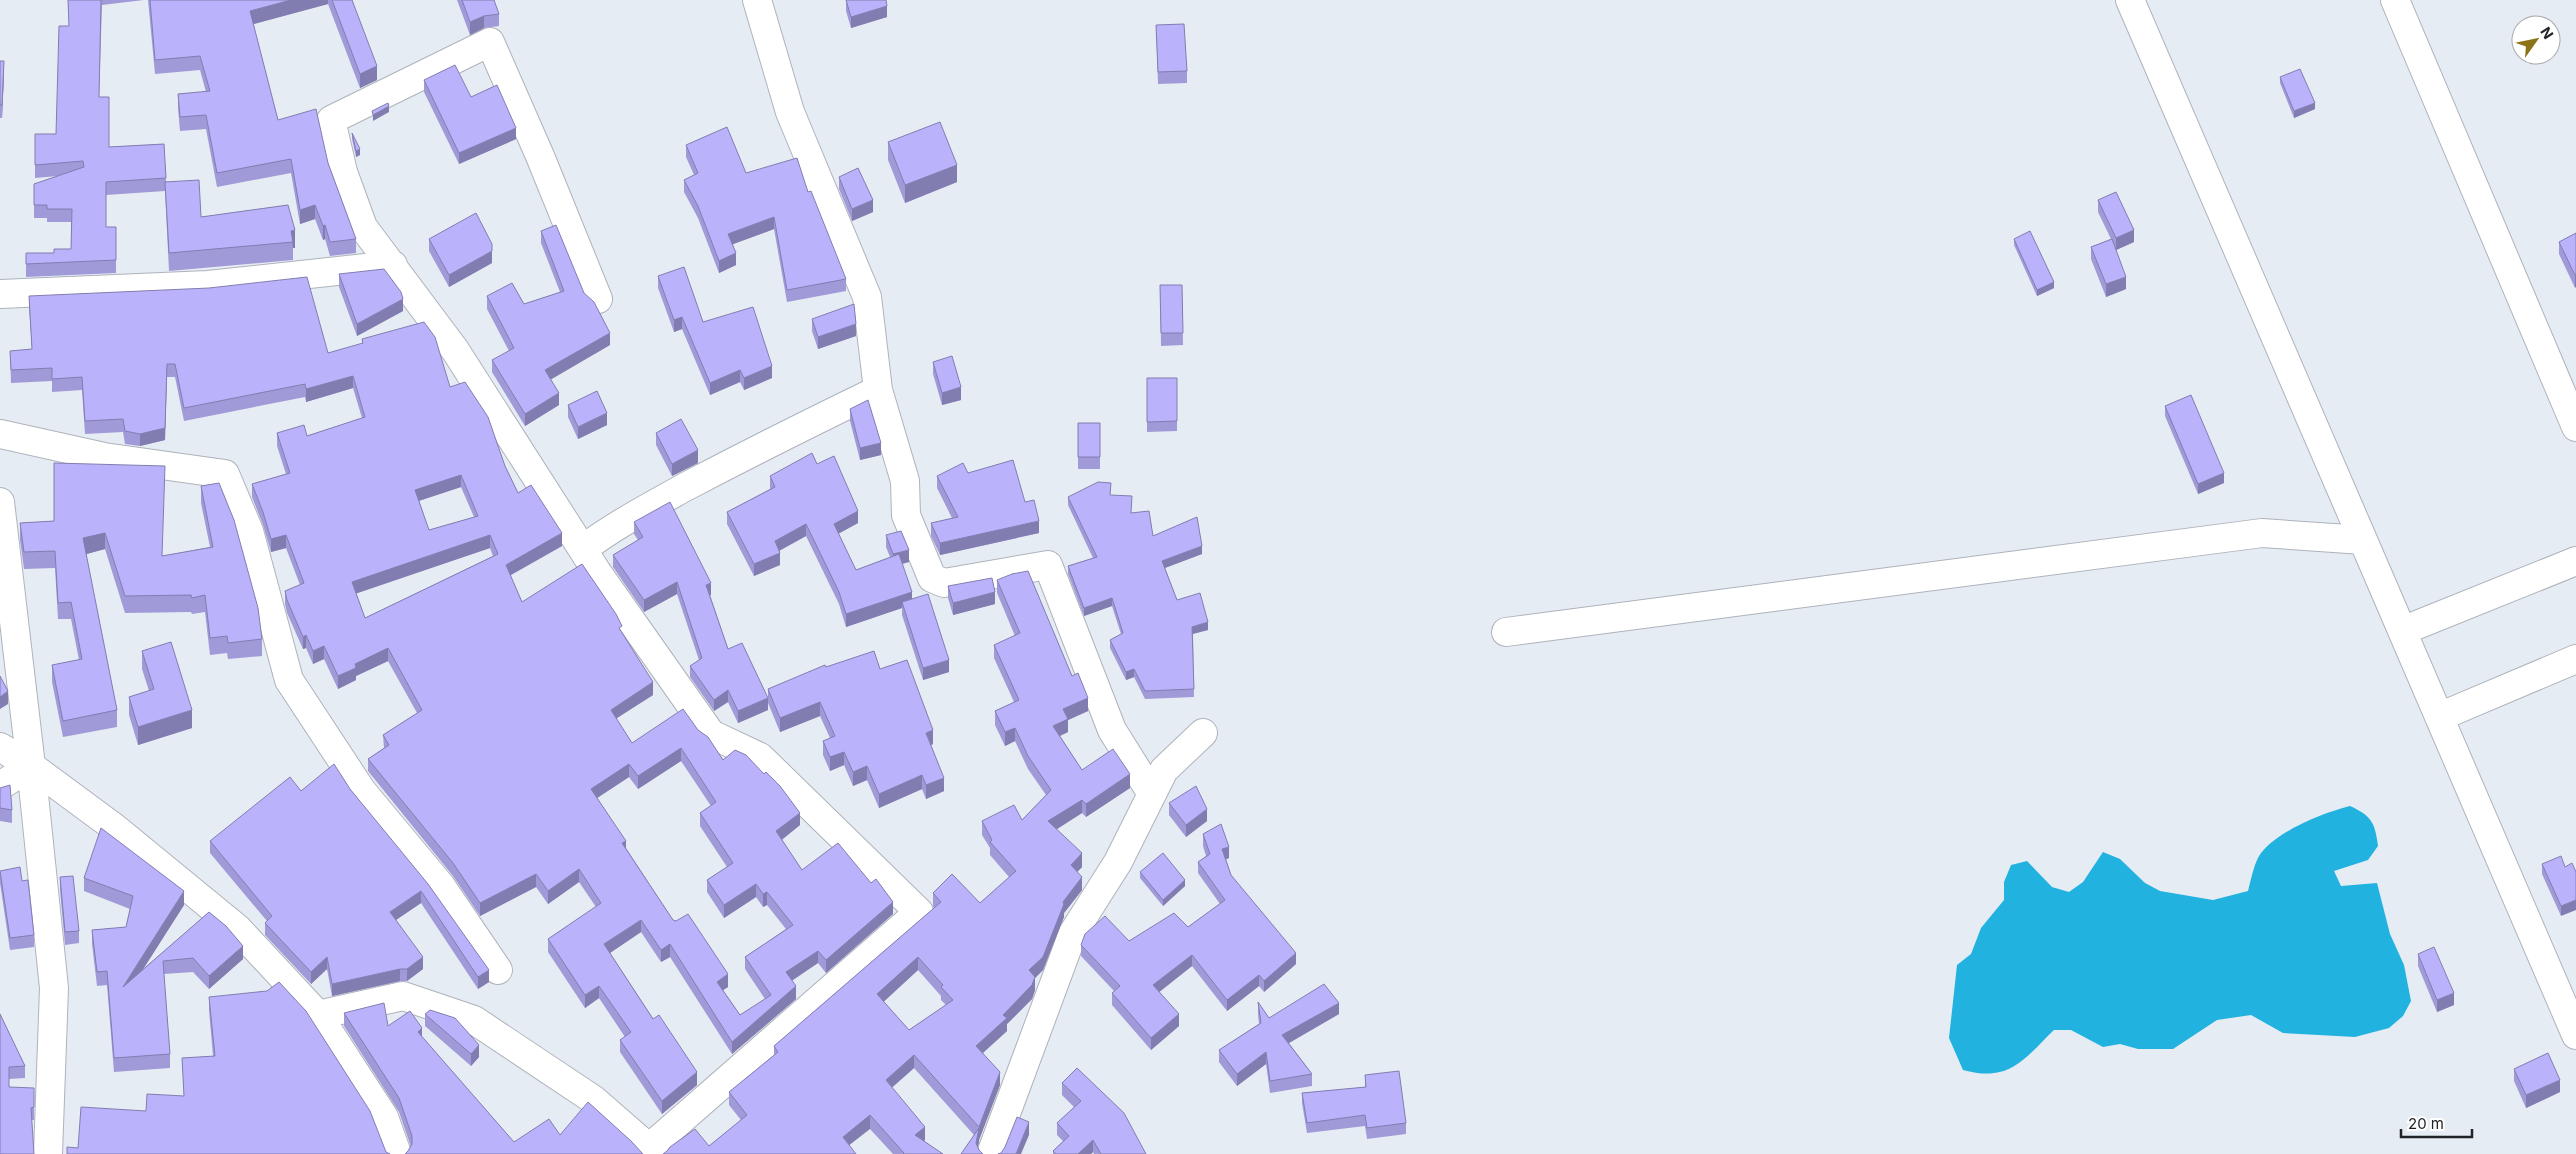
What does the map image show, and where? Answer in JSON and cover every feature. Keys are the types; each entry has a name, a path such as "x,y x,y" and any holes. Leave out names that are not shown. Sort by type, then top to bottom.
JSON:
{"street":[{"path":"757,0 790,112 867,297 878,390 905,481 906,515 932,578 944,583 1048,565 1112,730 1152,794"},
{"path":"2130,0 2576,1035"},
{"path":"2394,0 2576,427"},
{"path":"318,1015 403,996 474,1020 594,1100 652,1151 919,912 760,757 711,734 583,549 455,350 394,265 363,227 343,172 331,120 490,42 540,156 598,299"},
{"path":"0,294 208,285 394,265"},
{"path":"583,549 612,529 710,474 878,390"},
{"path":"0,434 104,457 225,474 250,531 289,680 362,791 441,886 498,970"},
{"path":"0,502 31,766 54,988 48,1154"},
{"path":"1506,632 2262,533 2363,540"},
{"path":"2402,631 2576,561"},
{"path":"2439,717 2576,659"},
{"path":"991,1154 1073,933 1118,862 1164,770 1203,733"},
{"path":"0,747 31,766 115,828 237,928 318,1015 384,1117 397,1154"},
{"path":"0,786 31,766"}],"water":[{"path":"2350,806 2363,813 2371,821 2374,826 2378,846 2368,860 2334,871 2341,886 2377,883 2390,934 2404,965 2411,1001 2403,1016 2389,1028 2355,1037 2283,1033 2251,1015 2217,1020 2173,1049 2138,1049 2120,1044 2103,1047 2071,1030 2054,1030 2024,1059 2005,1071 1979,1073 1963,1070 1949,1038 1957,965 1971,954 1981,928 2004,900 2004,882 2011,865 2027,861 2052,887 2069,892 2083,882 2103,852 2120,859 2145,883 2160,891 2213,900 2248,891 2258,858 2274,840 2313,818"}],"building":[{"path":"68,0 101,0 99,97 109,97 109,147 164,144 166,178 106,182 106,227 116,227 116,260 26,264 26,253 54,253 54,249 71,249 72,209 47,209 47,205 34,205 34,184 84,167 83,161 35,165 35,134 56,134 59,26 69,26"},
{"path":"150,0 291,0 250,11 278,120 316,109 328,163 356,239 330,242 325,225 323,226 315,205 300,210 291,159 217,173 206,115 180,117 178,94 210,91 200,56 155,60"},
{"path":"332,0 352,0 377,66 360,74"},
{"path":"462,0 494,0 499,14 484,16 470,22"},
{"path":"846,0 886,0 887,6 851,17"},
{"path":"1184,24 1187,71 1158,72 1156,25"},
{"path":"0,61 4,61 2,105 0,105"},
{"path":"455,65 471,97 497,85 516,128 459,153 424,80"},
{"path":"2300,69 2315,103 2294,111 2280,77"},
{"path":"388,103 389,106 373,115 372,111"},
{"path":"940,122 957,165 905,185 888,142"},
{"path":"727,127 746,173 797,158 808,192 811,191 846,279 787,290 774,217 728,234 736,253 719,261 698,206 684,180 698,173 686,145"},
{"path":"352,133 360,149 356,151"},
{"path":"858,168 873,200 852,209 839,177"},
{"path":"199,180 201,217 288,205 295,230 291,231 293,242 169,253 165,182"},
{"path":"2116,192 2134,230 2116,238 2098,200"},
{"path":"476,213 492,244 492,251 449,275 429,239"},
{"path":"556,225 584,293 594,302 610,333 545,370 559,393 525,414 492,360 514,348 487,296 512,283 524,304 564,291 541,231"},
{"path":"2030,231 2054,282 2037,290 2014,239"},
{"path":"2576,233 2576,275 2575,275 2559,242"},
{"path":"2112,239 2126,277 2106,284 2091,247"},
{"path":"684,267 703,322 753,307 772,366 744,378 740,370 710,383 682,317 674,320 658,276"},
{"path":"384,269 401,292 403,299 357,324 339,274"},
{"path":"307,277 328,353 363,343 362,339 424,322 435,337 450,387 465,382 488,417 505,466 518,493 531,485 562,533 506,565 522,602 582,564 616,614 622,626 619,628 653,682 611,710 632,743 683,709 698,730 708,737 723,760 735,750 746,755 764,774 766,772 780,786 800,813 776,831 802,870 838,843 871,883 876,879 893,902 826,960 818,951 786,972 796,986 732,1042 670,944 661,950 641,920 604,944 653,1019 659,1015 697,1072 662,1101 620,1040 631,1032 599,986 585,995 548,939 601,903 579,869 548,891 536,874 480,903 453,863 368,759 389,745 383,735 422,710 388,648 355,664 356,668 338,676 324,646 313,651 306,635 303,637 287,600 285,591 304,583 286,535 271,539 252,484 290,473 277,433 304,425 307,436 365,417 353,376 306,389 305,384 184,408 175,364 167,364 165,428 140,434 125,431 123,419 85,421 82,377 52,379 52,368 11,370 10,351 32,349 29,296 209,288","holes":["461,475 478,516 429,530 415,490","490,535 498,554 365,618 352,582","681,748 716,802 700,813 733,863 707,880 724,905 756,884 763,894 767,892 793,925 745,957 771,995 740,1015 717,982 728,974 688,914 676,921 673,920 622,843 626,841 591,789 629,764 638,776"]},
{"path":"1160,285 1182,285 1183,333 1161,333"},
{"path":"854,304 856,324 818,337 812,319"},
{"path":"952,356 961,387 942,393 933,362"},
{"path":"1147,378 1177,378 1177,421 1147,422"},
{"path":"597,391 607,413 578,427 568,405"},
{"path":"2191,395 2224,473 2198,484 2165,406"},
{"path":"868,400 881,443 860,448 850,409"},
{"path":"681,419 698,450 672,464 656,433"},
{"path":"1078,423 1100,423 1100,457 1078,457"},
{"path":"812,453 817,464 834,456 858,511 834,524 856,570 899,554 912,592 846,614 839,592 806,524 775,541 780,553 754,564 727,512 775,487 770,476"},
{"path":"1013,460 1025,502 1034,500 1039,521 940,543 931,523 958,517 937,476 963,463 968,473"},
{"path":"54,463 165,466 162,556 213,547 201,486 219,483 234,520 258,608 262,639 228,643 227,636 210,638 205,595 192,598 191,595 125,596 105,533 83,538 117,710 63,721 52,665 82,659 71,602 58,603 55,551 24,552 20,523 54,521"},
{"path":"1098,482 1111,483 1110,495 1132,496 1131,513 1149,511 1153,536 1197,517 1202,546 1162,561 1177,600 1200,593 1208,622 1192,627 1194,689 1145,691 1134,669 1126,672 1110,640 1123,633 1112,598 1084,608 1068,566 1097,557 1068,497"},
{"path":"670,502 711,583 706,585 728,649 742,643 768,698 738,711 728,690 714,700 690,666 702,658 677,582 644,600 613,555 643,537 634,522"},
{"path":"901,531 909,550 893,554 886,535"},
{"path":"1028,571 1072,676 1078,673 1088,698 1063,709 1068,719 1053,726 1082,770 1113,749 1130,774 1086,804 1082,800 1048,821 1082,853 1071,865 1082,877 1063,902 1064,904 1043,957 1029,970 1035,977 1032,985 1003,1015 1007,1018 976,1046 1000,1072 979,1127 914,1055 886,1080 925,1127 915,1135 943,1154 903,1154 870,1115 843,1137 856,1154 663,1154 695,1129 709,1146 747,1115 729,1092 778,1052 774,1046 941,902 933,893 952,874 980,903 1016,871 990,842 992,840 982,821 1014,805 1022,820 1051,790 1028,756 1015,728 1005,732 995,711 1019,700 994,645 1020,633 997,580 1012,574","holes":["918,957 943,985 941,987 953,1000 909,1030 877,994"]},
{"path":"992,578 995,592 953,603 948,586"},
{"path":"928,594 949,660 923,668 902,602"},
{"path":"171,642 192,710 138,727 129,697 154,689 142,651"},
{"path":"874,651 880,669 907,660 933,730 926,733 944,778 926,785 922,775 879,794 867,766 853,772 844,752 830,757 823,741 835,736 820,702 780,718 768,689 825,665 826,667"},
{"path":"0,676 8,691 0,697"},
{"path":"334,764 350,789 428,884 489,970 478,977 421,891 390,912 423,957 407,969 332,984 327,957 311,972 265,923 272,916 210,841 290,777 301,791"},
{"path":"10,785 12,810 0,808 0,788"},
{"path":"1196,786 1207,809 1186,825 1169,803"},
{"path":"1221,824 1229,847 1222,849 1231,875 1296,953 1264,981 1259,975 1227,1000 1192,955 1153,985 1179,1014 1151,1038 1112,993 1120,986 1081,945 1085,934 1105,916 1129,941 1174,913 1188,927 1225,900 1198,862 1210,854 1203,834"},
{"path":"101,828 184,891 123,987 209,912 226,926 243,946 209,976 193,958 163,961 170,1054 114,1058 107,971 97,972 92,930 126,927 133,896 84,878"},
{"path":"1163,853 1185,880 1163,900 1140,872"},
{"path":"2561,856 2565,867 2572,863 2576,872 2576,900 2561,906 2542,864"},
{"path":"20,867 22,881 28,880 34,935 10,938 0,871"},
{"path":"73,876 79,931 65,932 60,877"},
{"path":"2434,947 2454,993 2437,1000 2418,954"},
{"path":"279,982 306,1011 370,1111 386,1152 390,1154 67,1154 67,1147 78,1148 81,1107 146,1111 147,1094 184,1096 182,1058 215,1056 209,997 267,991"},
{"path":"1324,984 1339,1003 1282,1035 1312,1074 1270,1081 1266,1052 1237,1074 1219,1050 1261,1023 1258,1002 1269,1018"},
{"path":"384,1003 388,1026 410,1011 422,1028 418,1032 514,1142 549,1119 560,1135 588,1102 643,1154 405,1154 412,1144 412,1136 399,1098 344,1013"},
{"path":"430,1010 455,1018 479,1045 471,1054 425,1014"},
{"path":"0,1014 25,1066 9,1067 9,1087 34,1088 34,1107 31,1108 34,1154 0,1154"},
{"path":"2548,1053 2560,1080 2526,1095 2514,1069"},
{"path":"1077,1068 1124,1113 1146,1154 1101,1154 1093,1140 1078,1154 1056,1154 1053,1151 1069,1136 1057,1123 1081,1101 1062,1083"},
{"path":"1399,1071 1406,1123 1367,1128 1365,1115 1307,1123 1302,1093 1366,1087 1365,1075"},
{"path":"1017,1117 1029,1122 1016,1154 998,1154 1005,1147"},
{"path":"979,1128 976,1143 983,1154 961,1154"}]}
